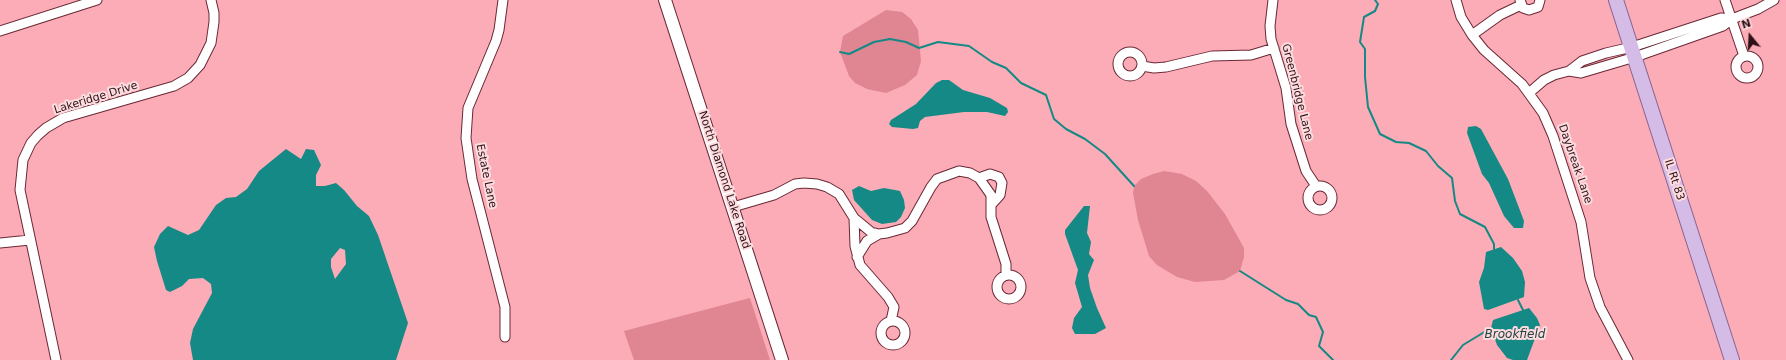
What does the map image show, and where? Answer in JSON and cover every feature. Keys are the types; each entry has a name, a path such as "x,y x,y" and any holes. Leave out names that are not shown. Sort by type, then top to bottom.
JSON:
{"main road":[{"name":"IL Rt 83","path":"1616,0 1732,360"}],"street":[{"path":"0,31 97,0"},
{"name":"Lakeridge Drive","path":"56,360 20,190 23,160 31,143 46,128 63,118 174,86 188,78 200,65 211,43 214,13 211,0"},
{"name":"Estate Lane","path":"503,0 496,41 468,108 466,138 472,179 505,307 504,337"},
{"name":"North Diamond Lake Road","path":"665,0 782,360"},
{"name":"Greenbridge Lane","path":"1273,0 1270,26 1274,48 1286,88 1291,124 1306,171 1316,186"},
{"name":"Daybreak Lane","path":"1456,0 1461,16 1472,35 1484,50 1529,93 1544,113 1581,222 1590,278 1600,307 1628,360"},
{"path":"1472,35 1521,2 1526,10 1532,10 1538,7 1540,0"},
{"path":"1725,0 1744,56"},
{"path":"1529,93 1544,80 1554,75 1569,71 1582,61 1606,53 1633,52 1721,18 1732,19 1758,9 1774,0"},
{"path":"1142,66 1154,68 1166,67 1212,56 1251,55 1274,48"},
{"path":"732,207 774,195 796,184 804,182 827,187 839,194 854,218 871,232 879,234 897,232 905,228 912,221 931,186 938,179 959,171 970,173 979,178 991,195 991,217 1006,264 1006,275"},
{"path":"979,178 990,174 999,177 1002,183 1000,195 991,205"},
{"path":"854,218 857,257 860,265 888,297 894,307 892,321"},
{"path":"857,257 867,241 879,234"},
{"path":"0,243 30,240"}],"shaded area":[{"path":"886,10 902,12 911,19 918,30 921,61 917,75 905,85 886,93 867,89 855,83 849,76 840,52 843,36"},
{"path":"1164,171 1182,174 1196,181 1207,191 1225,214 1244,248 1244,257 1240,271 1224,280 1195,282 1177,277 1157,265 1149,256 1138,220 1133,193 1134,186 1141,179"},
{"path":"750,298 770,360 634,360 624,331"}],"water":[{"path":"942,80 949,80 963,90 990,98 1007,108 1008,112 1005,116 987,112 964,112 925,117 920,121 918,128 913,129 892,127 889,124 891,120 916,104 936,83"},
{"path":"1476,126 1481,129 1508,179 1524,221 1523,228 1514,228 1504,216 1489,183 1482,174 1467,133 1468,127"},
{"path":"286,149 301,159 306,149 314,150 321,165 316,175 316,186 325,186 336,183 357,206 369,216 378,235 408,323 396,360 193,360 190,343 193,329 212,293 211,284 203,278 189,279 182,286 170,292 166,290 154,247 160,234 168,226 188,235 199,230 216,205 226,198 236,197 247,189 259,171","holes":["340,248 345,250 346,264 335,279 331,267 331,259"]},
{"path":"859,186 871,191 884,188 900,191 904,200 905,208 901,217 896,222 882,224 872,220 854,200 852,190"},
{"path":"1084,206 1090,206 1087,233 1091,242 1089,254 1094,260 1088,275 1090,288 1106,328 1095,334 1075,334 1072,328 1074,318 1082,307 1075,283 1078,270 1065,234 1065,230"},
{"path":"1501,247 1513,258 1522,271 1525,282 1524,297 1488,310 1484,309 1479,282 1484,268 1486,252"},
{"name":"Brookfield","path":"1529,308 1537,318 1540,325 1527,360 1513,360 1507,358 1497,345 1491,328 1493,320"}],"waterway":[{"path":"1375,0 1378,4 1375,11 1364,17 1360,42 1365,49 1365,77 1368,107 1380,134 1396,142 1409,143 1426,151 1438,166 1452,178 1455,201 1460,214 1485,227 1494,244 1494,249"},
{"path":"840,52 849,54 874,42 890,39 906,42 919,48 938,42 969,46 992,62 1006,68 1021,83 1046,95 1054,119 1066,129 1085,139 1105,154 1134,186"},
{"path":"1240,271 1286,300 1298,304 1309,315 1316,317 1323,332 1319,346 1333,360"},
{"path":"1518,300 1523,310"},
{"path":"1451,360 1463,345 1491,328"}]}
